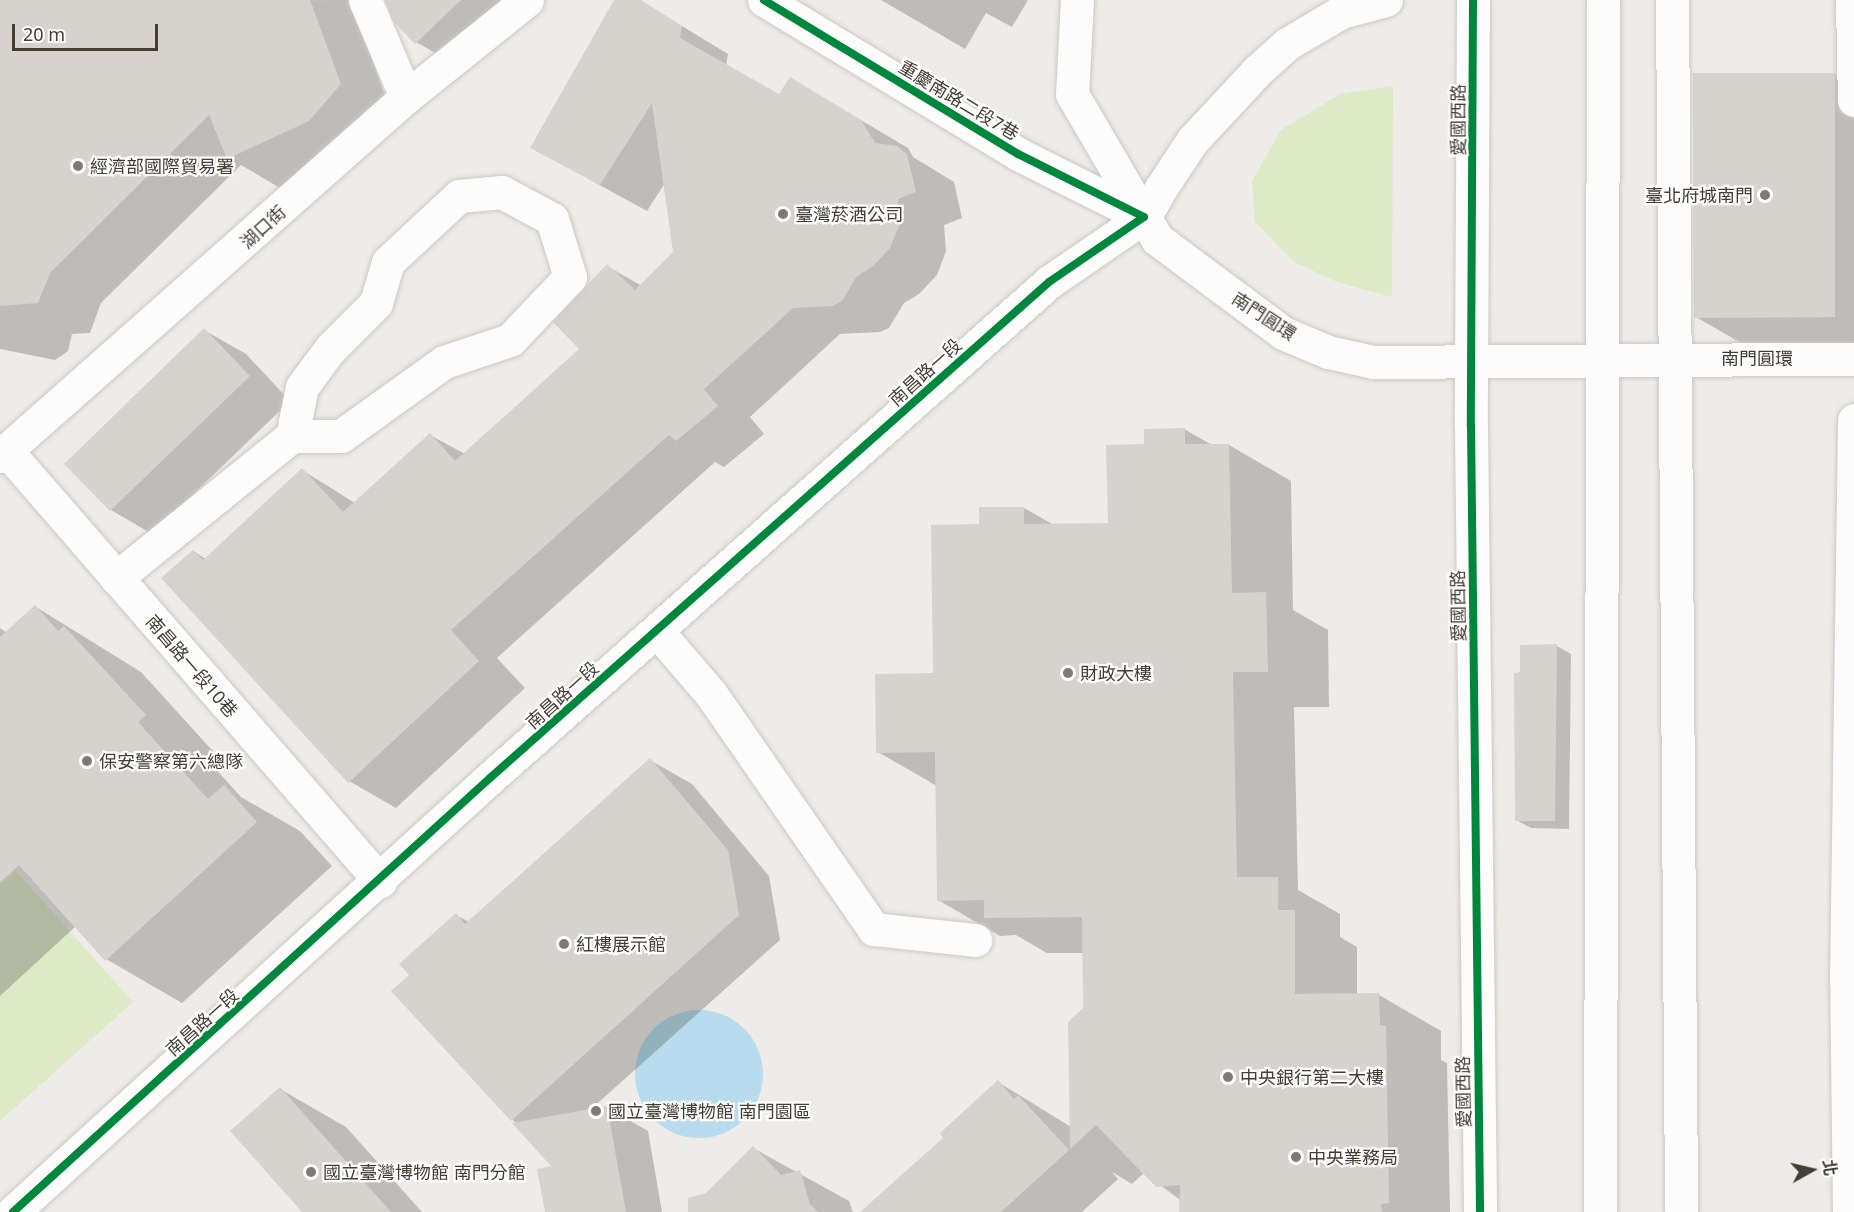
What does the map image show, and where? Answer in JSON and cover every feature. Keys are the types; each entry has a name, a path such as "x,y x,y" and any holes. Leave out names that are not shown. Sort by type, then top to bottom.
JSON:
{"street":[{"path":"365,0 406,97"},
{"name":"湖口街","path":"3,453 406,97 527,0"},
{"name":"重慶南路二段7巷","path":"764,0 1018,154 1144,217"},
{"name":"南門圓環","path":"1077,0 1072,94 1157,239 1283,333 1328,352 1374,362 1473,363 1673,358 1854,359"},
{"path":"1144,217 1192,141 1287,44 1341,12 1386,0"},
{"name":"愛國西路","path":"1473,0 1473,363 1480,1212"},
{"path":"1600,1212 1603,0"},
{"path":"1672,0 1681,1212"},
{"path":"1852,0 1854,100"},
{"path":"116,578 292,436 342,436 444,362 510,340 570,277 552,219 502,192 459,196 388,261 376,303 330,350 302,387 292,436"},
{"name":"南昌路一段","path":"14,1212 657,631 1049,282 1144,217"},
{"path":"1849,1212 1846,982 1854,420"},
{"name":"南昌路一段10巷","path":"3,453 116,578 380,881"},
{"path":"657,631 711,694 874,928 975,940"}],"green space":[{"path":"1393,86 1392,297 1337,282 1294,262 1255,222 1252,181 1281,130 1340,94"},
{"path":"16,871 133,1002 0,1121 0,885"}],"water":[{"path":"699,1010 724,1014 745,1028 759,1049 763,1074 759,1099 745,1120 724,1134 699,1138 674,1134 653,1120 639,1099 635,1074 639,1049 653,1028 674,1014"}],"building":[{"path":"0,0 310,0 341,84 309,121 227,159 209,115 50,273 38,303 0,306"},
{"path":"385,0 461,0 415,44 395,23"},
{"path":"614,0 641,0 682,26 680,38 779,94 790,77 861,120 875,143 897,146 907,154 916,192 898,199 900,224 890,248 872,267 857,276 842,301 833,306 793,308 704,389 718,406 676,441 669,435 451,630 479,661 348,783 161,578 193,550 203,560 302,468 343,512 430,433 455,461 579,349 553,322 607,264 635,290 673,252 652,103 600,185 530,148"},
{"name":"臺北府城南門","path":"1693,73 1835,73 1835,317 1694,318"},
{"path":"204,328 250,376 110,511 64,464"},
{"path":"1185,428 1185,444 1229,444 1232,593 1266,592 1268,672 1233,672 1237,877 1278,877 1278,910 1295,910 1295,994 1379,993 1380,1025 1386,1026 1389,1203 1381,1204 1382,1212 1179,1212 1180,1185 1156,1187 1096,1125 1070,1149 1068,1022 1083,1008 1082,917 984,918 984,900 937,901 935,752 876,753 875,674 933,673 931,525 979,524 979,507 1024,507 1024,524 1108,523 1106,445 1144,444 1144,429"},
{"name":"保安警察第六總隊","path":"35,605 58,631 64,626 146,715 138,722 208,799 224,785 257,822 105,961 19,865 0,882 0,637"},
{"path":"1557,644 1555,821 1515,821 1514,673 1520,672 1520,645"},
{"name":"紅樓展示館","path":"650,758 728,850 739,915 511,1121 391,991 409,975 399,964 456,913 465,924"},
{"path":"998,1080 1014,1099 1018,1095 1069,1150 1001,1212 860,1212 943,1138 940,1133"},
{"name":"國立臺灣博物館 南門分館","path":"280,1087 391,1212 302,1212 230,1131"},
{"path":"607,1106 626,1212 545,1212 537,1169 551,1166 512,1123"},
{"path":"753,1146 781,1175 800,1170 810,1204 818,1212 688,1212 688,1198 706,1193"}],"cycle path":[{"path":"13,1212 490,778 1049,282 1144,217 1018,154 764,0"},
{"path":"1473,0 1471,426 1480,1212"}],"place":[{"name":"經濟部國際貿易署","path":"78,166"},
{"name":"臺北府城南門","path":"1765,195"},
{"name":"臺灣菸酒公司","path":"783,214"},
{"name":"財政大樓","path":"1068,673"},
{"name":"保安警察第六總隊","path":"87,761"},
{"name":"紅樓展示館","path":"564,944"},
{"name":"中央銀行第二大樓","path":"1228,1077"},
{"name":"國立臺灣博物館 南門園區","path":"596,1111"},
{"name":"中央業務局","path":"1296,1157"},
{"name":"國立臺灣博物館 南門分館","path":"311,1172"}]}
